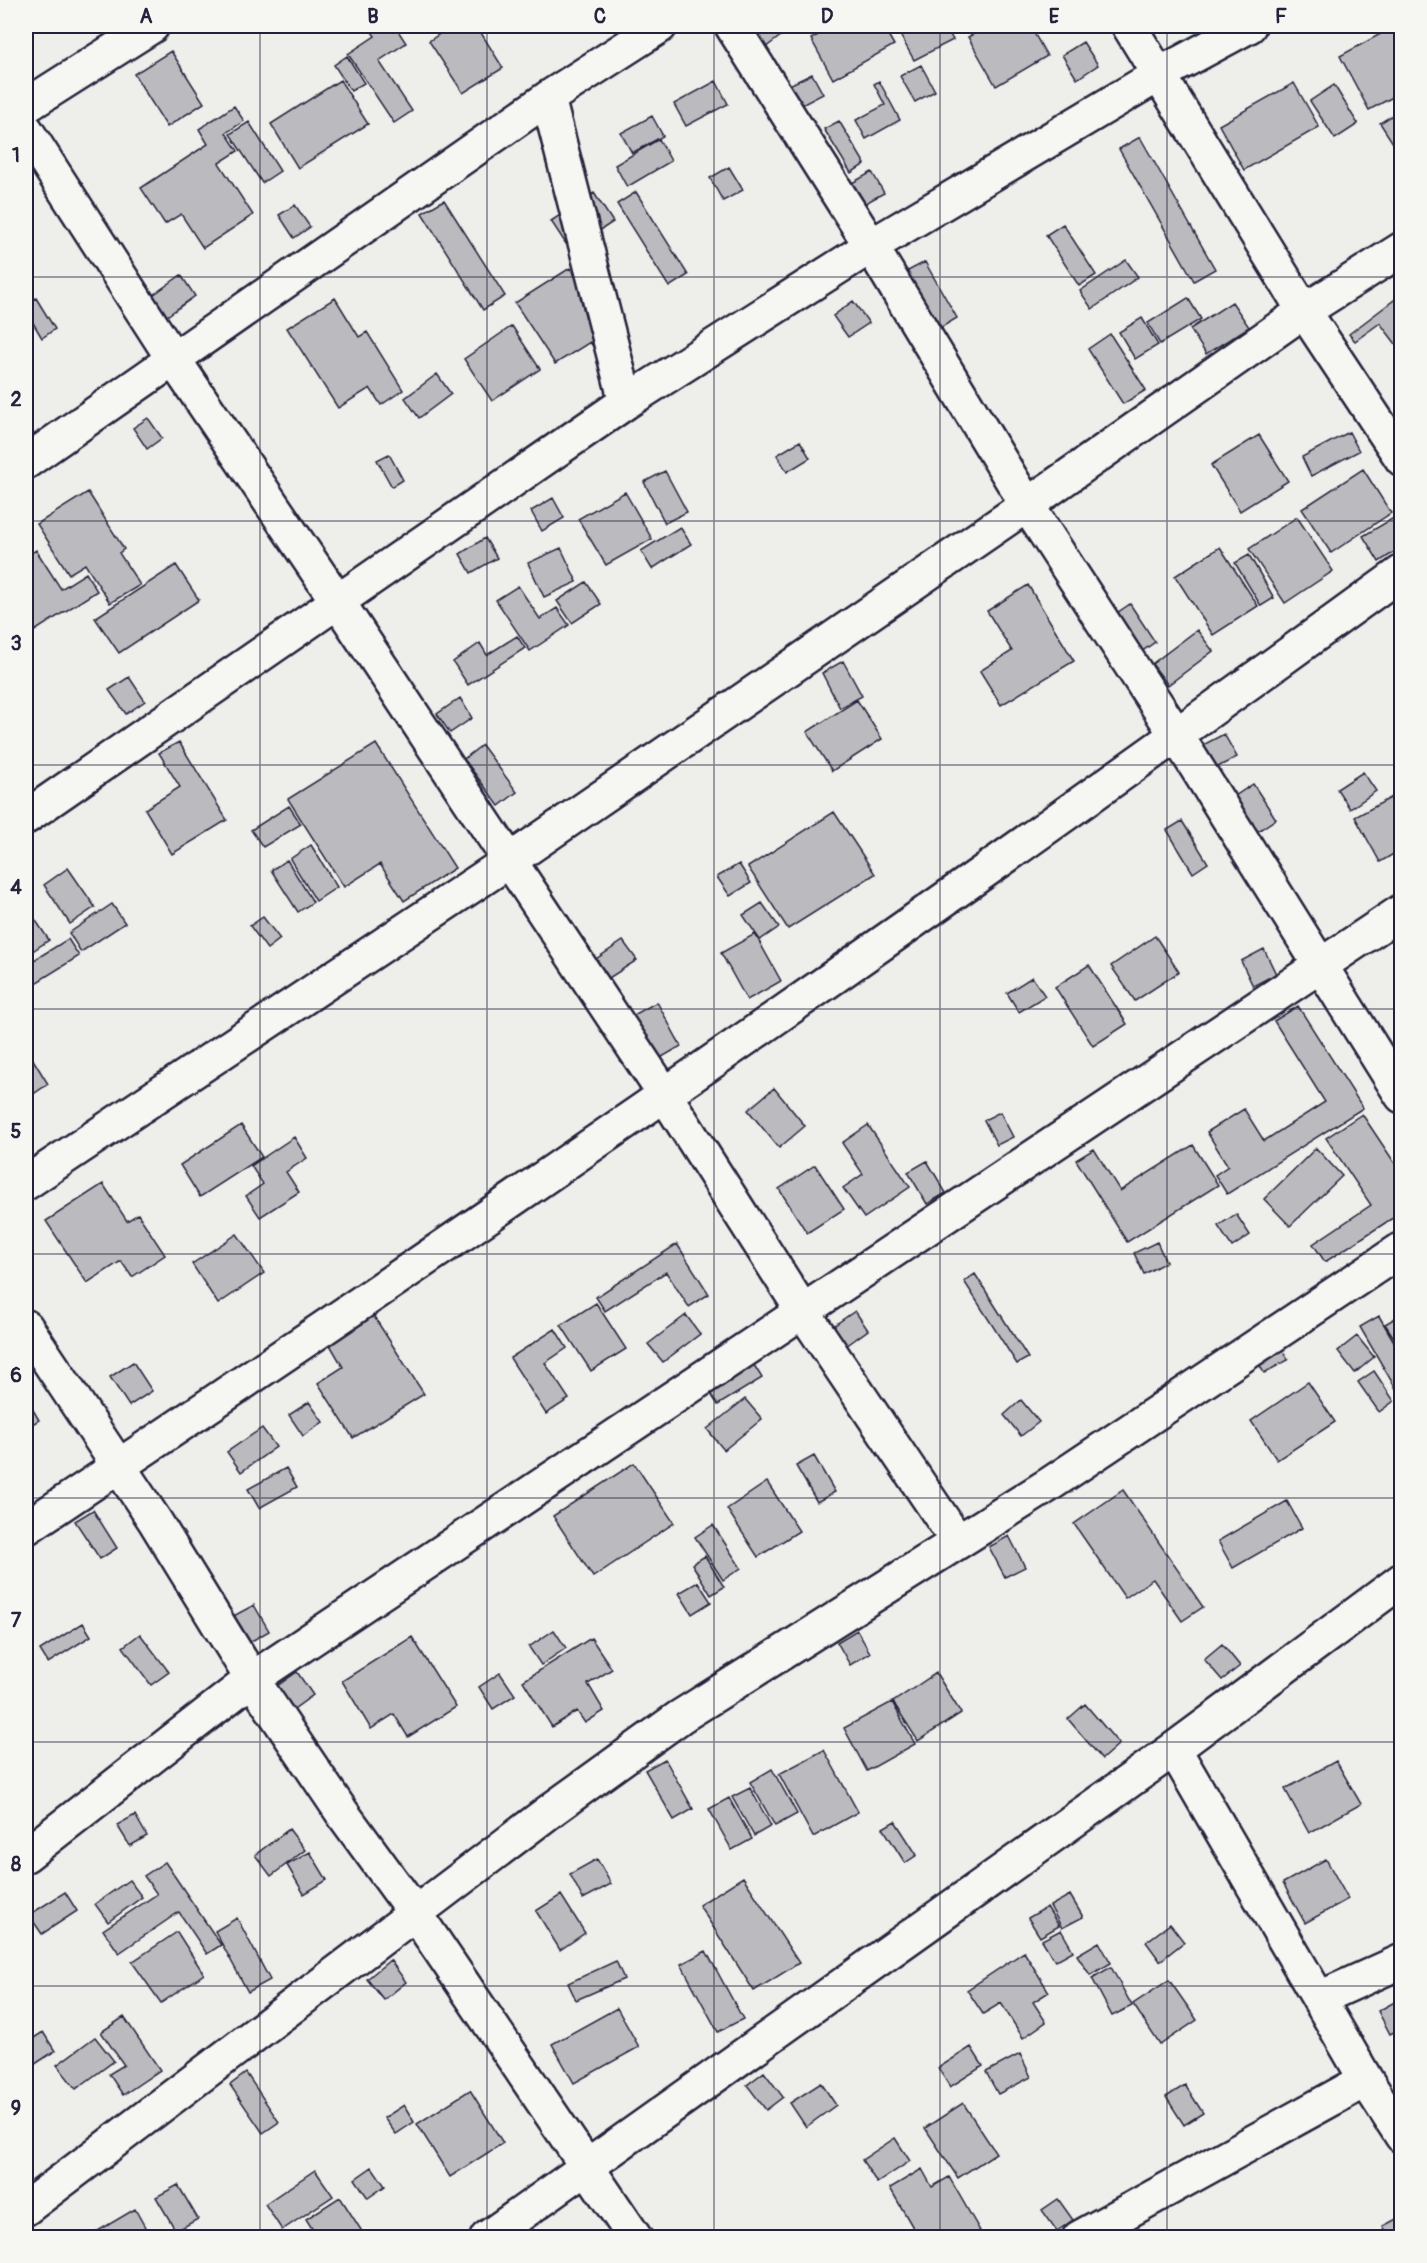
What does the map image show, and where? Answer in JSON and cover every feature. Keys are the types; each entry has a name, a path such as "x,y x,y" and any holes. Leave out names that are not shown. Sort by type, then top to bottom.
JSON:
{"street":[{"path":"26,106 152,26"},
{"path":"26,462 172,357 548,98 660,26"},
{"path":"732,26 870,246 1027,505 1177,736 1401,1096"},
{"path":"1129,26 1304,311 1401,459"},
{"path":"26,817 626,402 870,246 1160,74 1249,26"},
{"path":"548,98 626,402"},
{"path":"26,130 172,357 338,602 665,1095 802,1310 957,1542"},
{"path":"26,1183 509,861 1027,505 1304,311 1401,249"},
{"path":"26,1528 665,1095 1177,736 1401,572"},
{"path":"26,1855 252,1679 1401,911"},
{"path":"26,2208 554,1808 680,1717 1050,1484 1401,1248"},
{"path":"26,1327 155,1521 252,1679 343,1814 415,1913 635,2238"},
{"path":"487,2238 586,2165 1174,1749 1401,1580"},
{"path":"1174,1749 1366,2080 1401,2136"},
{"path":"1320,1998 1401,1961"},
{"path":"1079,2238 1366,2080"}],"building":[{"path":"368,26 395,26 406,43 379,61 412,111 394,123 348,54 375,36"},
{"path":"445,26 482,26 478,28 503,68 463,93 429,41 447,29"},
{"path":"741,26 774,26 782,35 761,51"},
{"path":"834,26 883,26 894,45 833,79 811,39"},
{"path":"895,26 945,26 953,40 914,60"},
{"path":"988,26 1030,26 1047,56 996,86 968,37"},
{"path":"1395,26 1402,26 1402,92 1369,110 1340,56"},
{"path":"1083,42 1098,65 1077,79 1062,55"},
{"path":"171,51 204,103 167,127 134,74"},
{"path":"347,56 364,83 351,91 334,65"},
{"path":"921,65 935,91 915,102 900,76"},
{"path":"812,74 823,94 796,108 785,87"},
{"path":"340,80 368,124 298,168 271,124"},
{"path":"716,81 728,104 686,126 674,104"},
{"path":"879,81 900,120 866,139 856,120 885,105 874,84"},
{"path":"1294,83 1319,127 1244,170 1219,125"},
{"path":"1334,85 1358,124 1335,139 1310,101"},
{"path":"234,106 244,121 226,133 238,151 219,163 253,215 203,248 181,214 165,224 141,188 208,144 199,129"},
{"path":"1402,109 1402,157 1380,123"},
{"path":"652,116 663,136 632,153 621,133"},
{"path":"839,121 865,164 851,173 824,129"},
{"path":"249,122 280,171 262,183 230,134"},
{"path":"1140,137 1215,269 1194,281 1119,149"},
{"path":"659,139 671,161 627,187 615,165"},
{"path":"729,167 743,190 723,201 710,178"},
{"path":"872,172 884,193 862,205 850,184"},
{"path":"636,192 688,275 669,287 617,204"},
{"path":"594,193 613,222 570,250 551,221"},
{"path":"444,200 505,296 483,310 422,213"},
{"path":"295,205 310,227 294,238 279,215"},
{"path":"1063,224 1096,275 1079,286 1046,235"},
{"path":"1126,260 1138,277 1092,309 1080,291"},
{"path":"925,262 957,318 935,331 902,274"},
{"path":"570,268 628,359 609,371 590,342 555,364 515,303"},
{"path":"181,275 195,296 167,316 153,295"},
{"path":"1402,294 1402,352 1380,323 1355,341 1349,334"},
{"path":"36,298 55,329 42,338 26,311 26,305"},
{"path":"335,298 359,337 367,332 403,390 381,405 370,388 338,408 287,328"},
{"path":"1188,298 1201,319 1160,344 1148,323"},
{"path":"853,301 869,323 848,337 833,316"},
{"path":"1232,302 1249,327 1206,354 1190,329"},
{"path":"1142,318 1158,345 1135,359 1119,332"},
{"path":"512,326 540,369 492,401 464,359"},
{"path":"1110,334 1146,390 1123,404 1088,349"},
{"path":"437,374 451,394 419,418 405,398"},
{"path":"148,418 162,438 147,449 133,428"},
{"path":"1349,432 1359,451 1311,476 1302,457"},
{"path":"1259,435 1288,481 1240,511 1211,465"},
{"path":"800,441 810,458 787,472 777,455"},
{"path":"389,454 403,480 392,487 377,460"},
{"path":"1363,469 1391,513 1331,553 1302,509"},
{"path":"665,471 687,512 665,523 644,482"},
{"path":"88,492 124,549 119,553 140,585 110,603 85,564 69,574 37,524"},
{"path":"625,492 652,539 606,565 578,519"},
{"path":"553,498 564,518 542,531 531,511"},
{"path":"1402,513 1402,547 1379,562 1363,536"},
{"path":"1297,517 1333,571 1285,603 1249,549"},
{"path":"680,527 691,544 652,569 641,551"},
{"path":"485,538 497,558 471,573 460,554"},
{"path":"1220,547 1258,606 1213,635 1175,576"},
{"path":"561,548 577,582 544,597 528,563"},
{"path":"36,550 61,589 86,573 97,591 30,634 26,627 26,557"},
{"path":"1249,555 1274,598 1261,606 1235,563"},
{"path":"176,565 199,600 119,653 95,618"},
{"path":"586,582 601,604 572,623 557,601"},
{"path":"1028,585 1074,661 1001,705 980,671 1012,651 987,611"},
{"path":"518,586 540,619 557,608 569,625 530,651 496,600"},
{"path":"1130,604 1155,642 1134,657 1108,619"},
{"path":"1197,630 1213,651 1168,685 1152,664"},
{"path":"517,636 525,648 468,685 453,662 480,643 487,655"},
{"path":"843,661 862,696 840,708 822,673"},
{"path":"129,677 145,701 126,714 109,690"},
{"path":"460,698 472,718 450,733 437,714"},
{"path":"857,700 882,739 832,771 807,732"},
{"path":"1224,734 1237,757 1216,768 1203,745"},
{"path":"179,742 227,820 172,854 145,809 180,787 159,753"},
{"path":"376,744 455,868 404,901 380,864 344,887 288,799"},
{"path":"482,745 517,792 499,806 464,759"},
{"path":"1363,772 1376,791 1350,809 1337,789"},
{"path":"1253,784 1276,819 1255,833 1232,798"},
{"path":"1396,795 1402,805 1402,849 1380,862 1355,817"},
{"path":"289,806 301,824 263,847 251,830"},
{"path":"834,812 875,874 788,929 748,867"},
{"path":"1182,821 1208,863 1193,873 1167,830"},
{"path":"311,845 337,887 316,901 290,859"},
{"path":"287,860 313,902 298,912 271,870"},
{"path":"739,864 751,883 730,896 717,877"},
{"path":"68,868 95,907 70,924 44,885"},
{"path":"762,903 779,927 760,940 743,915"},
{"path":"112,904 125,923 81,952 69,933"},
{"path":"26,906 49,940 31,952 26,944"},
{"path":"263,917 280,939 267,949 250,926"},
{"path":"755,934 781,981 747,1000 721,953"},
{"path":"1155,936 1179,972 1135,1001 1111,966"},
{"path":"68,939 79,956 26,989 26,965"},
{"path":"623,941 637,960 609,978 596,959"},
{"path":"1264,949 1276,974 1253,986 1241,961"},
{"path":"1089,965 1127,1024 1093,1046 1055,987"},
{"path":"1032,977 1045,996 1019,1012 1007,993"},
{"path":"657,1002 681,1046 657,1060 632,1016"},
{"path":"1298,1006 1363,1108 1227,1194 1215,1175 1228,1166 1207,1132 1244,1109 1264,1141 1325,1102 1274,1021"},
{"path":"26,1048 48,1084 26,1099"},
{"path":"774,1088 805,1126 779,1148 748,1110"},
{"path":"1000,1112 1013,1137 997,1145 984,1120"},
{"path":"1362,1114 1402,1174 1402,1212 1325,1262 1313,1244 1371,1205 1326,1138"},
{"path":"241,1125 262,1157 200,1197 180,1165"},
{"path":"868,1125 910,1187 864,1218 843,1188 863,1174 842,1143"},
{"path":"294,1137 307,1158 286,1172 299,1192 260,1217 246,1196 263,1184 251,1166"},
{"path":"1193,1145 1218,1185 1127,1242 1076,1160 1094,1149 1120,1191"},
{"path":"1316,1148 1342,1176 1290,1226 1264,1199"},
{"path":"927,1161 946,1193 927,1204 908,1172"},
{"path":"815,1165 844,1209 807,1233 779,1189"},
{"path":"103,1184 127,1221 138,1214 165,1255 132,1277 121,1261 87,1283 46,1221"},
{"path":"1236,1214 1250,1235 1232,1247 1218,1226"},
{"path":"237,1234 264,1273 218,1304 192,1264"},
{"path":"1157,1242 1166,1262 1144,1274 1134,1253"},
{"path":"677,1244 709,1294 689,1307 666,1272 605,1311 596,1297"},
{"path":"975,1274 1028,1358 1017,1364 964,1281"},
{"path":"596,1303 626,1349 591,1371 561,1325"},
{"path":"855,1311 868,1330 846,1346 832,1327"},
{"path":"1402,1314 1402,1350 1385,1324"},
{"path":"373,1315 424,1394 353,1438 318,1383 343,1367 329,1343"},
{"path":"686,1315 700,1334 663,1362 648,1344"},
{"path":"1379,1316 1402,1355 1402,1385 1396,1389 1360,1327"},
{"path":"555,1329 567,1348 545,1363 569,1399 546,1414 510,1358"},
{"path":"1274,1334 1288,1360 1264,1373 1250,1347"},
{"path":"1357,1336 1374,1357 1355,1373 1338,1351"},
{"path":"749,1357 762,1378 718,1405 705,1385"},
{"path":"133,1362 152,1391 129,1406 110,1377"},
{"path":"1374,1371 1394,1401 1379,1412 1358,1382"},
{"path":"1308,1382 1335,1422 1277,1460 1251,1421"},
{"path":"26,1398 39,1420 26,1428"},
{"path":"745,1399 762,1419 724,1450 707,1429"},
{"path":"1021,1400 1039,1422 1021,1436 1004,1415"},
{"path":"309,1402 323,1422 303,1436 289,1415"},
{"path":"262,1428 276,1447 241,1472 227,1452"},
{"path":"814,1456 835,1492 817,1502 796,1466"},
{"path":"634,1463 674,1523 593,1577 553,1516"},
{"path":"286,1468 297,1487 259,1508 248,1489"},
{"path":"767,1482 799,1531 758,1557 727,1509"},
{"path":"1123,1490 1203,1607 1182,1621 1153,1579 1125,1598 1074,1524"},
{"path":"1287,1501 1302,1528 1233,1568 1218,1541"},
{"path":"93,1510 117,1548 100,1559 75,1521"},
{"path":"713,1525 741,1568 723,1580 695,1537"},
{"path":"1009,1536 1025,1567 1005,1577 989,1547"},
{"path":"705,1556 724,1587 711,1595 692,1564"},
{"path":"698,1582 711,1602 692,1614 679,1593"},
{"path":"254,1605 269,1631 241,1647 226,1620"},
{"path":"83,1623 91,1636 48,1663 40,1650"},
{"path":"554,1630 566,1648 541,1665 529,1647"},
{"path":"857,1630 870,1653 850,1665 837,1642"},
{"path":"140,1634 169,1672 151,1685 123,1647"},
{"path":"412,1637 456,1707 408,1737 394,1714 371,1729 342,1681"},
{"path":"591,1638 612,1669 588,1684 604,1711 585,1723 577,1711 552,1727 523,1681"},
{"path":"1222,1644 1240,1666 1222,1680 1204,1659"},
{"path":"297,1672 313,1695 280,1719 263,1696"},
{"path":"500,1673 515,1695 493,1709 479,1687"},
{"path":"936,1673 961,1713 918,1741 893,1702"},
{"path":"892,1702 915,1744 867,1771 844,1728"},
{"path":"1085,1704 1119,1744 1102,1759 1068,1719"},
{"path":"824,1750 858,1812 813,1837 779,1774"},
{"path":"665,1759 693,1809 674,1820 645,1770"},
{"path":"1336,1761 1361,1804 1309,1833 1285,1789"},
{"path":"772,1769 797,1814 775,1826 750,1782"},
{"path":"750,1788 771,1826 754,1836 732,1797"},
{"path":"729,1798 752,1839 732,1850 709,1809"},
{"path":"135,1815 147,1836 130,1846 117,1825"},
{"path":"895,1821 917,1855 905,1863 883,1828"},
{"path":"289,1829 305,1850 271,1876 255,1855"},
{"path":"310,1852 327,1880 304,1894 287,1865"},
{"path":"597,1859 611,1884 583,1899 570,1874"},
{"path":"1326,1859 1348,1899 1305,1923 1283,1883"},
{"path":"165,1862 221,1945 207,1954 179,1912 119,1953 103,1930 157,1894 144,1876"},
{"path":"743,1877 799,1963 754,1991 699,1905"},
{"path":"129,1880 142,1897 108,1922 95,1904"},
{"path":"65,1892 77,1911 42,1934 29,1915"},
{"path":"561,1895 585,1933 560,1950 536,1911"},
{"path":"1070,1895 1083,1917 1062,1928 1050,1906"},
{"path":"1047,1907 1059,1926 1040,1937 1028,1918"},
{"path":"237,1918 270,1980 248,1992 215,1931"},
{"path":"1170,1924 1184,1942 1160,1961 1146,1942"},
{"path":"1061,1930 1073,1951 1055,1961 1042,1940"},
{"path":"177,1932 204,1974 161,2003 132,1962"},
{"path":"1099,1942 1111,1963 1090,1975 1077,1955"},
{"path":"706,1951 743,2019 718,2032 681,1964"},
{"path":"1024,1952 1049,1992 1033,2002 1046,2022 1023,2038 1001,2003 983,2014 967,1990"},
{"path":"390,1960 406,1982 384,2000 367,1979"},
{"path":"616,1961 624,1979 576,2000 568,1983"},
{"path":"1111,1967 1132,2006 1112,2016 1092,1978"},
{"path":"1169,1980 1197,2020 1160,2045 1133,2004"},
{"path":"1400,1999 1402,2028 1390,2034 1378,2011"},
{"path":"617,2008 639,2047 574,2083 552,2044"},
{"path":"124,2017 160,2070 123,2095 109,2074 124,2065 101,2032"},
{"path":"43,2032 55,2051 26,2070 26,2043"},
{"path":"95,2037 114,2061 76,2089 57,2065"},
{"path":"971,2047 983,2066 950,2087 938,2068"},
{"path":"1020,2054 1031,2077 998,2094 986,2072"},
{"path":"764,2072 783,2097 766,2110 747,2085"},
{"path":"246,2073 279,2122 263,2133 230,2085"},
{"path":"821,2083 836,2105 806,2127 790,2103"},
{"path":"1185,2085 1203,2113 1184,2125 1166,2097"},
{"path":"470,2090 503,2143 450,2177 417,2124"},
{"path":"963,2103 996,2153 958,2178 925,2128"},
{"path":"404,2105 414,2122 396,2134 384,2118"},
{"path":"895,2138 910,2161 877,2183 862,2160"},
{"path":"372,2167 385,2186 368,2198 355,2179"},
{"path":"922,2169 932,2187 949,2177 980,2231 968,2238 919,2238 890,2188"},
{"path":"315,2170 333,2196 282,2230 265,2204"},
{"path":"178,2185 198,2219 176,2231 156,2197"},
{"path":"340,2197 363,2233 356,2238 318,2238 306,2219"},
{"path":"1058,2199 1073,2220 1057,2231 1042,2210"},
{"path":"135,2209 151,2238 86,2238"},
{"path":"1402,2216 1402,2238 1390,2238 1383,2226"}]}
